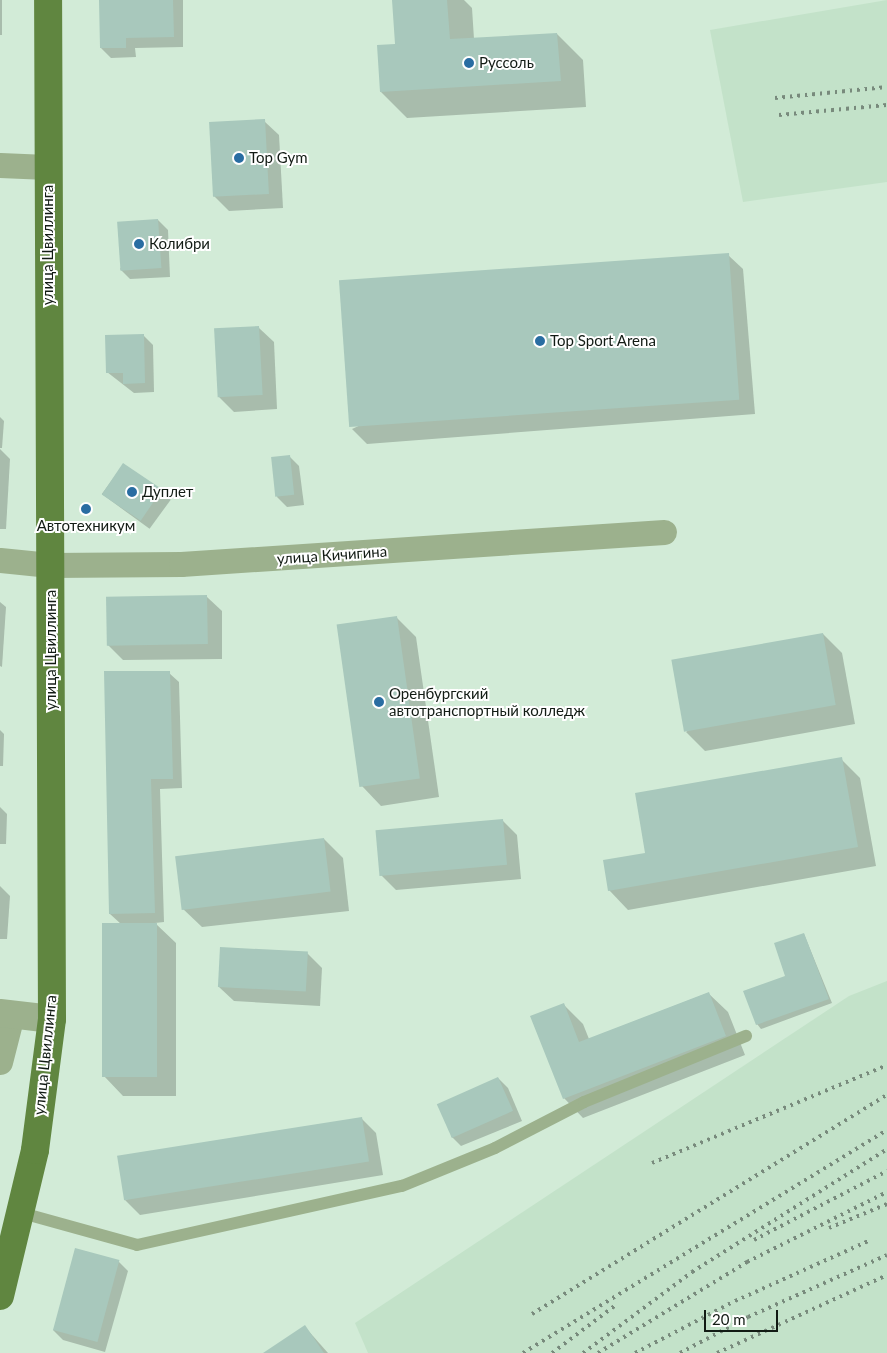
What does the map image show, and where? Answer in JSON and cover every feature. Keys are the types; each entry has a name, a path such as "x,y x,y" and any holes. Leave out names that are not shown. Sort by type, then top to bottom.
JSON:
{"main road":[{"name":"улица Цвиллинга","path":"0,1296 22,1213 52,1019 47,167 48,0"}],"street":[{"path":"0,166 47,167"},
{"name":"улица Кичигина","path":"0,560 50,565 190,564 664,532"},
{"path":"0,1062 6,1014 52,1019"}],"lane":[{"path":"22,1213 137,1246 402,1186 495,1148 584,1102 746,1036"}],"shaded area":[{"path":"887,0 887,182 743,202 710,30"},
{"path":"887,981 887,1353 368,1353 355,1323 849,996"}],"building":[{"path":"99,0 173,0 174,37 126,38 126,48 100,48"},
{"name":"Руссоль","path":"392,0 447,0 450,39 557,33 561,81 380,92 377,45 395,44"},
{"name":"Top Gym","path":"265,119 269,194 213,197 209,122"},
{"name":"Колибри","path":"158,219 161,268 121,271 117,222"},
{"name":"Top Sport Arena","path":"729,253 739,400 349,427 339,280"},
{"path":"259,326 263,395 218,397 214,328"},
{"path":"144,334 145,383 123,384 123,373 106,373 105,335"},
{"path":"290,455 294,495 275,497 271,457"},
{"name":"Дуплет","path":"123,463 162,489 141,521 102,495"},
{"path":"207,595 208,644 107,646 106,597"},
{"name":"Оренбургский автотранспортный колледж","path":"397,616 420,778 359,787 337,624"},
{"path":"823,633 836,705 684,732 671,660"},
{"path":"104,671 170,671 173,779 151,779 155,913 109,914"},
{"path":"842,757 858,847 608,891 603,860 645,853 635,793"},
{"path":"503,819 507,865 379,876 375,830"},
{"path":"324,838 331,892 182,910 175,856"},
{"path":"102,923 157,923 157,1077 102,1077"},
{"path":"804,933 829,999 756,1025 743,991 785,976 774,943"},
{"path":"220,947 308,952 306,992 218,987"},
{"path":"709,992 726,1036 563,1099 530,1016 564,1003 579,1042"},
{"path":"498,1077 513,1111 452,1138 437,1104"},
{"path":"362,1117 369,1161 124,1200 117,1156"},
{"path":"75,1248 119,1260 97,1342 53,1330"},
{"path":"305,1325 324,1353 263,1353"}],"railway":[{"path":"775,98 887,87"},
{"path":"779,115 887,105"},
{"path":"652,1163 887,1065"},
{"path":"532,1314 887,1095"},
{"path":"523,1353 887,1130"},
{"path":"583,1353 692,1272 887,1149"},
{"path":"754,1240 887,1171"},
{"path":"598,1353 747,1262 887,1192"},
{"path":"829,1228 887,1204"},
{"path":"635,1353 735,1301 871,1240"},
{"path":"680,1353 748,1317 887,1255"},
{"path":"717,1353 887,1275"},
{"path":"552,1353 616,1305"}],"place":[{"name":"Руссоль","path":"469,63"},
{"name":"Top Gym","path":"239,158"},
{"name":"Колибри","path":"139,244"},
{"name":"Top Sport Arena","path":"540,341"},
{"name":"Дуплет","path":"132,492"},
{"name":"Автотехникум","path":"86,509"},
{"name":"Оренбургский автотранспортный колледж","path":"379,702"}]}
